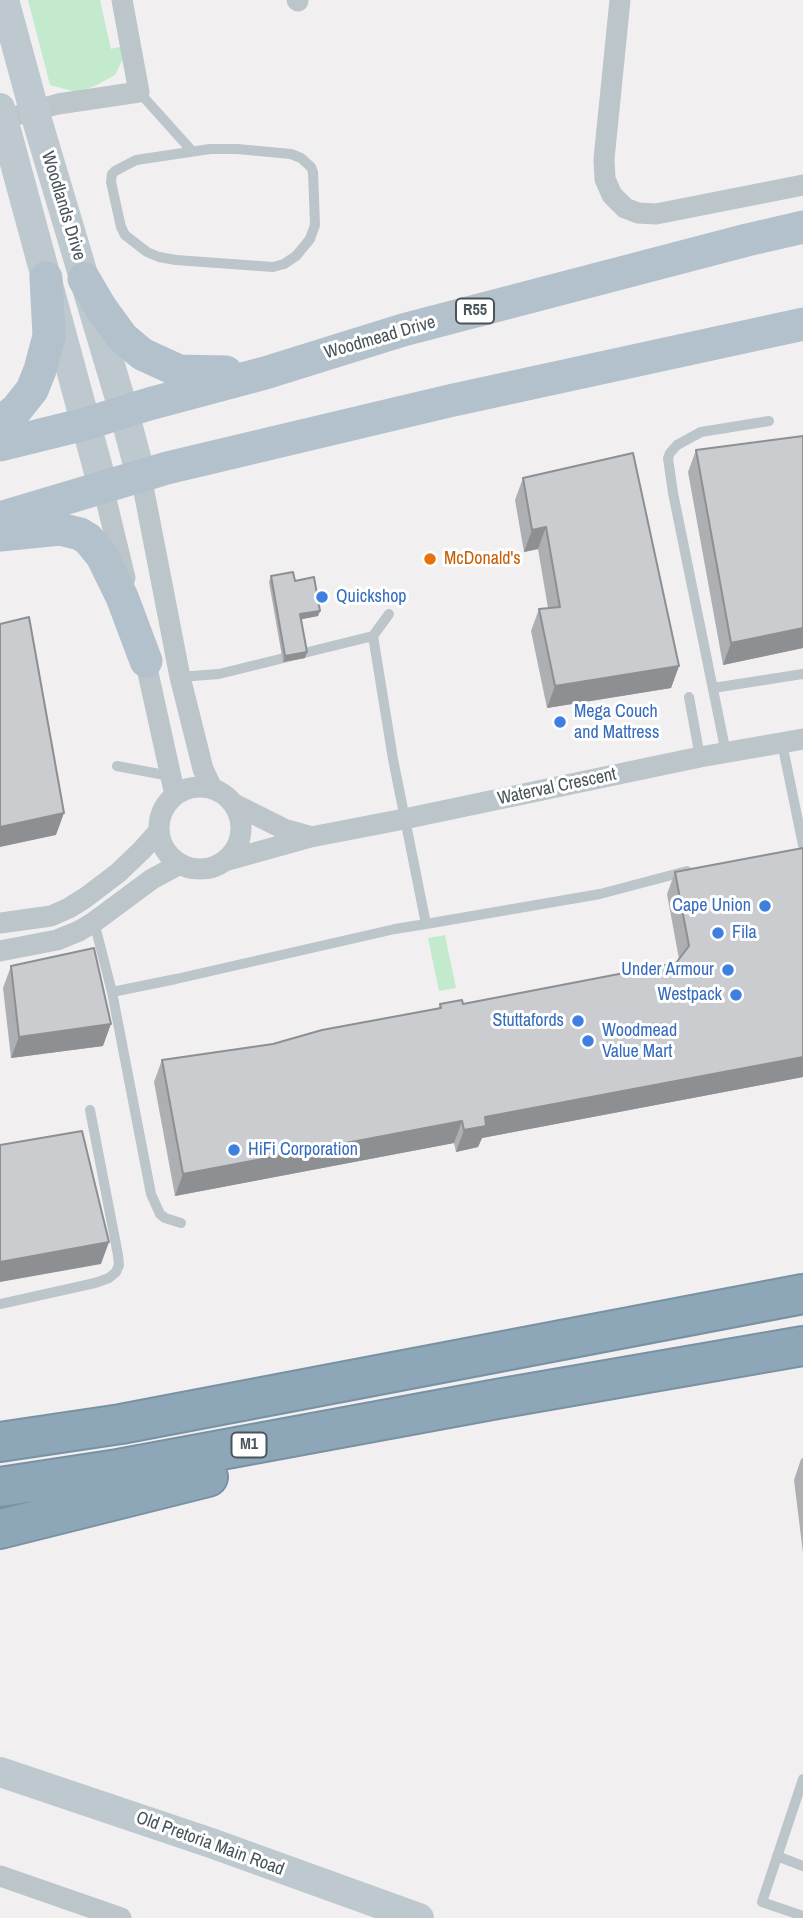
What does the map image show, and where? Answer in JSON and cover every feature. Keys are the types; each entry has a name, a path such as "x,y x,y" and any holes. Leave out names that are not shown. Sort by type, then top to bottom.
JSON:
{"highway":[{"path":"0,1442 121,1424 803,1294"},
{"name":"M1","path":"0,1487 118,1469 803,1346"},
{"path":"0,1529 310,1451 497,1399"}],"main road":[{"name":"Woodlands Drive","path":"4,0 141,476"},
{"name":"Woodlands Drive","path":"1,116 103,487"},
{"name":"Woodmead Drive","path":"0,445 265,373 403,330 803,227"},
{"path":"0,422 16,410 32,390 40,370 49,336 46,278"},
{"path":"85,279 101,309 122,337 142,354 179,371 265,373"},
{"path":"0,518 141,476 449,401 803,324"},
{"path":"0,535 60,529 88,539 102,556 122,597 146,661"},
{"name":"Old Pretoria Main Road","path":"0,1772 211,1843 419,1918"}],"street":[{"path":"1,116 139,92 122,0"},
{"path":"620,0 604,159 605,178 612,195 625,208 638,213 656,214 803,185"},
{"path":"141,476 180,677 204,769 212,788"},
{"path":"103,487 146,661 172,786 160,818 162,844 169,856 193,869 207,869 232,856 239,844 242,830 240,816 234,804 224,794 212,788 186,789 172,786"},
{"name":"Waterval Crescent","path":"225,861 311,836 700,757 803,739"},
{"name":"Waterval Crescent","path":"234,804 284,829 311,836"},
{"path":"0,923 51,916 77,903 118,873 159,831"},
{"path":"0,951 57,940 79,931 152,879 180,864"},
{"path":"0,1876 82,1912 121,1918"}],"lane":[{"path":"139,92 192,151"},
{"path":"237,149 291,154 308,164 313,172 315,225 304,248 284,264 273,267 159,257 130,240 121,227 111,182 113,174 120,167 136,160 192,151 237,149"},
{"path":"726,753 668,458 677,445 701,432 769,421"},
{"path":"180,677 219,674 373,636 389,614"},
{"path":"373,636 404,819 426,924"},
{"path":"713,688 803,674"},
{"path":"689,696 700,757"},
{"path":"782,743 803,845"},
{"path":"117,766 172,786"},
{"path":"112,992 395,929 600,894 658,877 699,869"},
{"path":"94,922 112,992 151,1194 164,1218 181,1223"},
{"path":"0,1304 95,1283 116,1272 119,1265 118,1255 90,1110"},
{"path":"803,1779 762,1902 803,1916"},
{"path":"777,1856 803,1866"}],"green space":[{"path":"28,0 100,0 111,49 126,45 125,55 115,75 76,92 50,85"},
{"path":"445,935 456,988 439,991 428,938"}],"building":[{"path":"803,436 803,628 731,643 696,450"},
{"path":"633,453 679,666 555,686 539,609 560,607 546,527 532,530 523,478"},
{"path":"293,572 295,581 314,577 320,611 300,614 307,652 285,656 271,576"},
{"path":"29,617 64,813 0,827 0,624"},
{"name":"Woodmead Value Mart","path":"803,848 803,1057 485,1117 486,1126 464,1130 462,1121 183,1174 162,1060 273,1044 322,1030 441,1008 440,1004 462,1000 463,1004 676,963 689,946 675,872"},
{"path":"94,948 111,1024 19,1037 11,966"},
{"path":"82,1131 109,1242 0,1262 0,1145"}],"place":[{"name":"McDonald's","path":"430,559"},
{"name":"Quickshop","path":"322,597"},
{"name":"Mega Couch and Mattress","path":"560,722"},
{"name":"Cape Union","path":"765,906"},
{"name":"Fila","path":"718,933"},
{"name":"Under Armour","path":"728,970"},
{"name":"Westpack","path":"736,995"},
{"name":"Stuttafords","path":"578,1021"},
{"name":"Woodmead Value Mart","path":"588,1041"},
{"name":"HiFi Corporation","path":"234,1150"}]}
